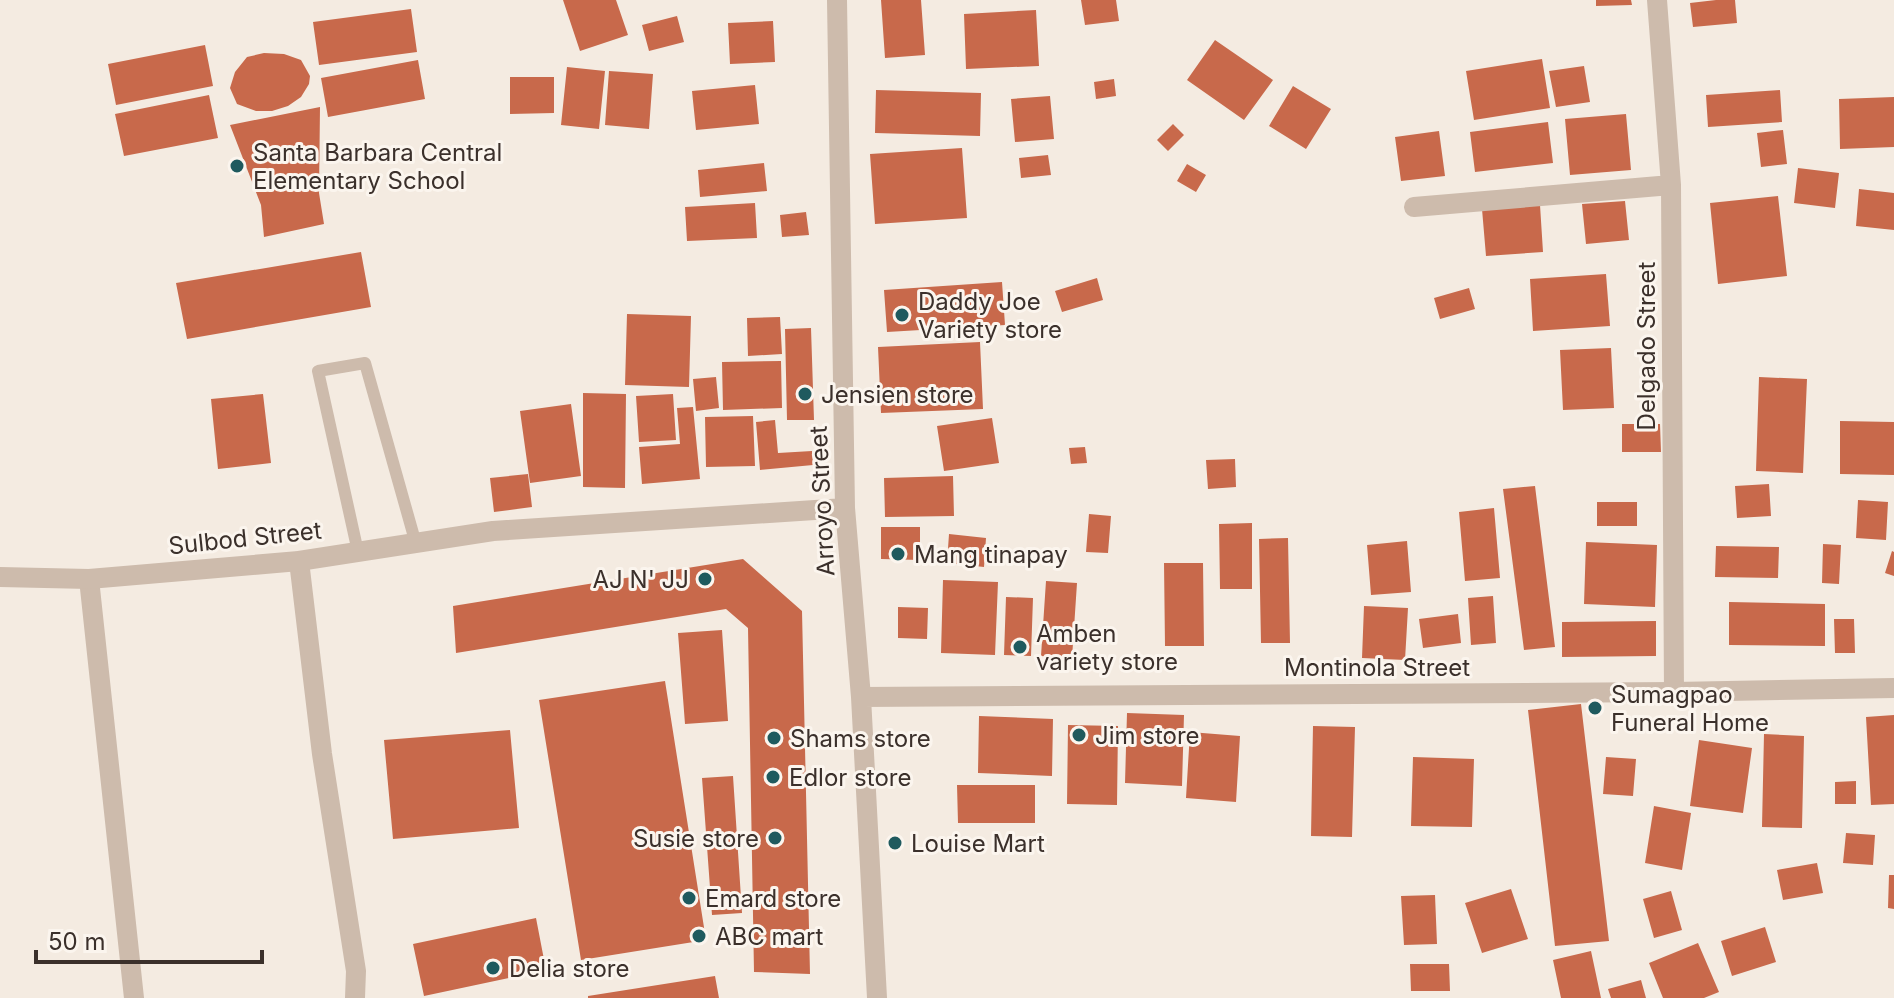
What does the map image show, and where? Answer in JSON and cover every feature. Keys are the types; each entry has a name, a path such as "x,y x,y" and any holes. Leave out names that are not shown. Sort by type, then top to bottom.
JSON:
{"street":[{"name":"Arroyo Street","path":"837,0 845,508 861,697 877,998"},
{"name":"Delgado Street","path":"1657,0 1671,185 1674,692"},
{"path":"1414,207 1671,185"},
{"name":"Sulbod Street","path":"0,577 89,579 299,561 493,531 845,508"},
{"path":"299,561 322,754 356,971 355,998"},
{"path":"89,579 134,998"},
{"name":"Montinola Street","path":"861,697 1894,688"}],"lane":[{"path":"358,552 318,371 365,363 416,544"}],"building":[{"path":"563,0 616,0 628,35 580,51"},
{"path":"881,0 921,0 925,55 885,58"},
{"path":"1081,0 1116,0 1119,21 1085,25"},
{"path":"1596,0 1631,0 1632,5 1596,6"},
{"path":"1735,0 1737,23 1693,27 1690,3"},
{"path":"411,9 417,52 319,65 313,22"},
{"path":"1036,10 1039,66 966,69 964,14"},
{"path":"677,16 684,42 649,51 642,25"},
{"path":"773,21 775,62 730,64 728,23"},
{"path":"1215,40 1273,80 1244,120 1187,80"},
{"path":"205,45 213,86 116,105 108,64"},
{"path":"264,53 284,54 301,60 310,76 309,84 301,97 288,106 272,111 256,111 237,104 230,88 235,72 247,57"},
{"path":"1542,59 1550,108 1474,120 1466,71"},
{"path":"418,60 425,99 328,117 321,78"},
{"path":"1584,66 1590,102 1556,107 1549,71"},
{"path":"567,67 605,71 599,129 561,125"},
{"path":"609,71 653,74 649,129 605,125"},
{"path":"510,77 554,77 554,113 510,114"},
{"path":"1114,79 1116,96 1096,99 1094,82"},
{"path":"755,85 759,124 696,130 692,91"},
{"path":"1293,86 1331,109 1306,149 1269,126"},
{"path":"876,90 981,93 980,136 875,133"},
{"path":"1780,90 1782,122 1708,127 1706,95"},
{"path":"209,95 218,138 124,156 115,114"},
{"path":"1050,96 1054,139 1015,142 1011,99"},
{"path":"1894,97 1894,147 1840,149 1839,99"},
{"path":"320,107 319,193 324,224 264,237 261,205 230,125"},
{"path":"1626,114 1631,170 1570,175 1565,119"},
{"path":"1548,122 1553,163 1475,172 1470,132"},
{"path":"1173,124 1184,135 1168,151 1157,140"},
{"path":"1783,130 1787,164 1761,167 1757,133"},
{"path":"1439,131 1445,176 1401,181 1395,137"},
{"path":"962,148 967,218 875,224 870,154"},
{"path":"1048,155 1051,175 1021,178 1019,158"},
{"path":"764,163 767,191 700,197 698,170"},
{"path":"1187,164 1206,175 1196,192 1177,181"},
{"path":"1798,168 1839,173 1835,208 1794,203"},
{"path":"1859,189 1894,193 1894,230 1856,226"},
{"path":"1778,196 1787,276 1718,284 1710,203"},
{"path":"1625,201 1629,240 1586,244 1582,204"},
{"path":"755,203 757,238 687,241 685,207"},
{"path":"1540,205 1543,252 1486,256 1482,209"},
{"path":"806,212 809,235 782,237 780,215"},
{"path":"361,252 371,307 187,339 176,283"},
{"path":"1606,274 1610,326 1533,331 1530,279"},
{"path":"1097,278 1103,300 1062,312 1055,291"},
{"path":"1002,282 1005,325 887,332 884,290"},
{"path":"1469,288 1475,309 1440,319 1434,298"},
{"path":"627,314 691,316 689,387 625,385"},
{"path":"780,317 782,354 748,356 747,318"},
{"path":"811,328 814,420 787,420 785,329"},
{"path":"980,342 983,409 881,413 878,347"},
{"path":"1611,348 1614,408 1563,410 1560,350"},
{"path":"781,361 782,408 723,410 722,362"},
{"path":"716,377 719,408 696,411 693,379"},
{"path":"1759,377 1807,379 1803,473 1756,471"},
{"path":"583,393 626,394 625,488 583,487"},
{"path":"263,394 271,463 218,469 211,399"},
{"path":"673,394 676,440 639,442 636,396"},
{"path":"571,404 581,476 530,483 520,411"},
{"path":"693,407 700,479 642,484 639,447 680,444 677,408"},
{"path":"753,416 755,466 706,467 705,417"},
{"path":"992,418 999,463 944,471 937,426"},
{"path":"775,420 778,453 812,451 813,465 760,470 756,422"},
{"path":"1840,421 1894,422 1894,475 1840,474"},
{"path":"1622,424 1660,424 1661,452 1622,452"},
{"path":"1085,447 1087,463 1071,464 1069,448"},
{"path":"1235,459 1236,487 1208,489 1206,460"},
{"path":"528,474 532,507 494,512 490,478"},
{"path":"953,476 954,516 885,517 884,478"},
{"path":"1769,484 1771,516 1737,518 1735,486"},
{"path":"1535,486 1555,647 1524,650 1503,489"},
{"path":"1858,500 1888,502 1886,540 1856,538"},
{"path":"1597,502 1637,502 1637,526 1597,526"},
{"path":"1494,508 1500,578 1465,581 1459,512"},
{"path":"1089,514 1111,516 1108,553 1086,552"},
{"path":"1252,523 1252,589 1220,589 1219,524"},
{"path":"881,527 920,527 920,560 881,559"},
{"path":"949,534 986,538 984,567 947,563"},
{"path":"1288,538 1290,643 1261,643 1259,539"},
{"path":"1407,541 1411,592 1371,595 1367,545"},
{"path":"1586,542 1657,545 1655,607 1584,604"},
{"path":"1823,544 1841,545 1839,584 1822,583"},
{"path":"1716,546 1779,547 1778,578 1715,577"},
{"path":"1894,552 1894,576 1885,573"},
{"path":"743,559 802,611 810,974 754,972 748,628 726,609 456,653 453,606"},
{"path":"1164,563 1203,563 1204,646 1165,646"},
{"path":"943,580 998,582 995,655 941,653"},
{"path":"1046,581 1077,583 1072,658 1041,656"},
{"path":"1493,596 1496,643 1471,645 1468,598"},
{"path":"1006,597 1033,598 1031,656 1004,655"},
{"path":"1729,602 1825,604 1825,646 1729,645"},
{"path":"1364,606 1408,608 1405,660 1362,658"},
{"path":"898,607 928,608 927,639 898,638"},
{"path":"1458,614 1461,643 1423,648 1419,619"},
{"path":"1834,619 1854,619 1855,653 1835,653"},
{"path":"1656,621 1656,656 1562,657 1562,622"},
{"path":"722,630 728,721 685,724 678,633"},
{"path":"665,681 706,940 581,960 539,700"},
{"path":"1581,704 1609,941 1555,946 1528,710"},
{"path":"1127,713 1184,715 1182,786 1125,783"},
{"path":"1894,715 1894,804 1871,805 1866,717"},
{"path":"979,716 1053,719 1052,776 978,773"},
{"path":"1068,725 1118,726 1117,805 1067,804"},
{"path":"1313,726 1355,727 1352,837 1311,836"},
{"path":"510,730 519,828 393,839 384,740"},
{"path":"1190,732 1240,736 1236,802 1186,798"},
{"path":"1764,734 1804,736 1802,828 1762,827"},
{"path":"1699,740 1752,748 1743,813 1690,806"},
{"path":"1413,757 1474,759 1472,827 1411,826"},
{"path":"1606,757 1636,759 1633,796 1603,794"},
{"path":"733,776 742,913 712,915 702,778"},
{"path":"1856,781 1856,804 1835,804 1835,782"},
{"path":"957,785 1035,785 1035,823 958,823"},
{"path":"1654,806 1691,813 1682,870 1645,863"},
{"path":"1846,833 1875,835 1873,865 1843,863"},
{"path":"1817,863 1823,893 1783,900 1777,870"},
{"path":"1889,875 1894,875 1894,909 1888,908"},
{"path":"1511,889 1528,939 1482,953 1465,903"},
{"path":"1671,891 1682,930 1654,938 1643,899"},
{"path":"1435,895 1437,944 1404,945 1401,896"},
{"path":"536,918 546,970 424,996 413,944"},
{"path":"1765,927 1776,962 1732,976 1721,941"},
{"path":"1698,943 1719,992 1704,998 1663,998 1649,963"},
{"path":"1591,951 1601,998 1561,998 1553,960"},
{"path":"1410,964 1449,964 1450,991 1411,991"},
{"path":"715,976 719,998 588,998 588,996"},
{"path":"1641,980 1646,998 1611,998 1608,989"}],"place":[{"name":"Santa Barbara Central Elementary School","path":"237,166"},
{"name":"Daddy Joe Variety store","path":"902,315"},
{"name":"Jensien store","path":"805,394"},
{"name":"Mang tinapay","path":"898,554"},
{"name":"AJ N' JJ","path":"705,579"},
{"name":"Amben variety store","path":"1020,647"},
{"name":"Sumagpao Funeral Home","path":"1595,708"},
{"name":"Jim store","path":"1079,735"},
{"name":"Shams store","path":"774,738"},
{"name":"Edlor store","path":"773,777"},
{"name":"Susie store","path":"775,838"},
{"name":"Louise Mart","path":"895,843"},
{"name":"Emard store","path":"689,898"},
{"name":"ABC mart","path":"699,936"},
{"name":"Delia store","path":"493,968"}]}
